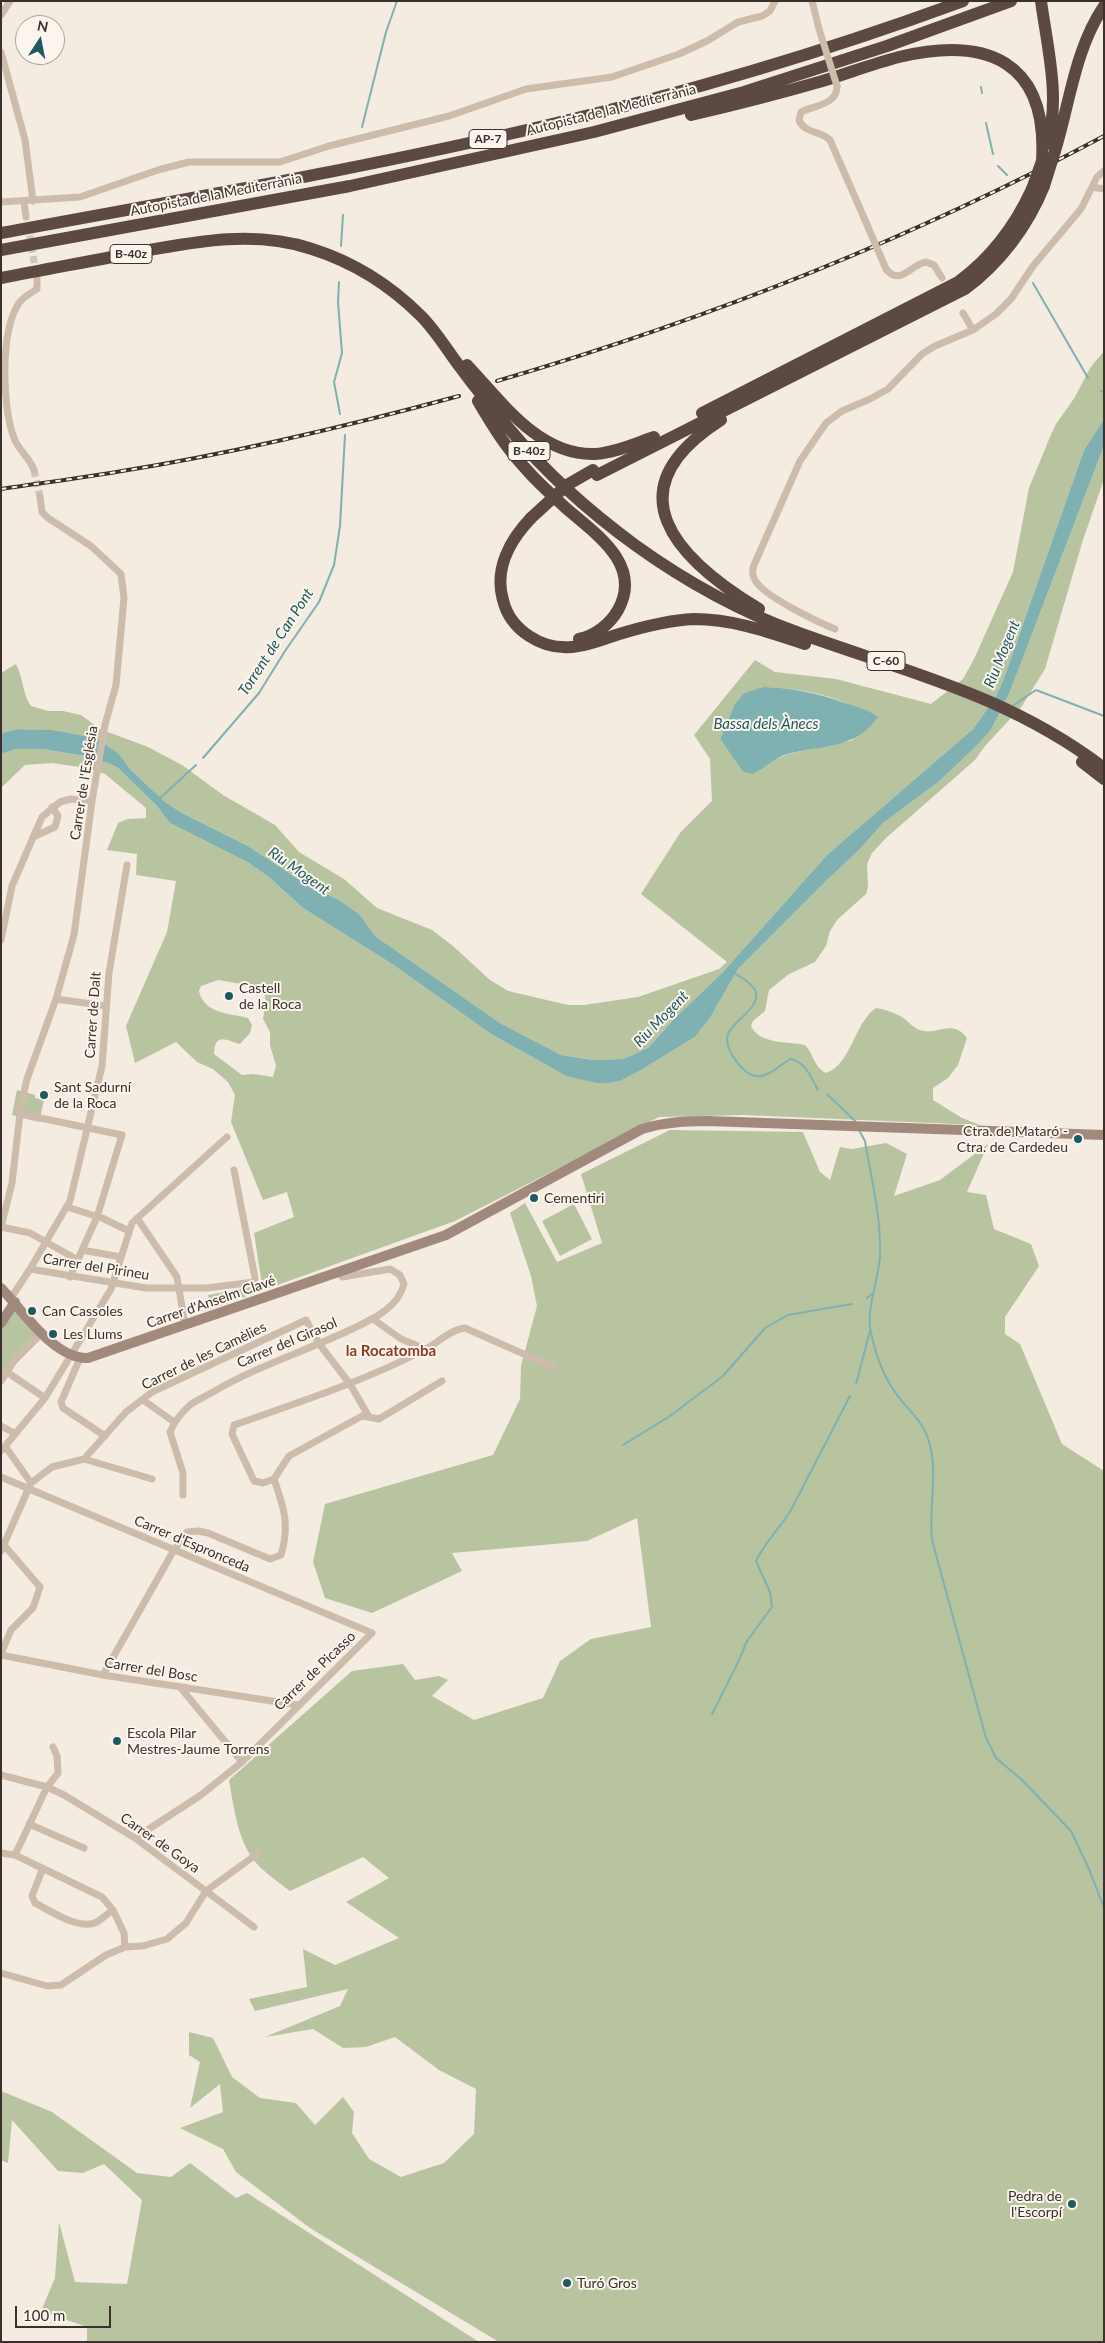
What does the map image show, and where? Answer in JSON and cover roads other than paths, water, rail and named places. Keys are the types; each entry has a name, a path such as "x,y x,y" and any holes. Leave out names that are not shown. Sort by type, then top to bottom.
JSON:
{"highway":[{"name":"Autopista de la Mediterrània","path":"1,233 361,166 548,126 734,77 866,35 963,1"},
{"name":"Autopista de la Mediterrània","path":"1,250 350,186 627,124 744,92 887,46 1011,1"},
{"path":"1045,6 1058,95 1055,151"},
{"path":"821,645 742,625 696,619 653,625 575,647 556,646 537,640 521,630 509,615 500,587 501,570 516,537 534,519 595,472 654,437 958,282 974,270 1002,240 1038,188 1042,161 1049,138 1052,108 1045,6"},
{"path":"595,472 746,401 965,289 988,270 1017,236 1055,151 1078,59 1088,32 1104,6"},
{"path":"627,124 677,118 727,106 819,82 900,57 939,51 969,50 991,55 1001,60 1020,73 1028,85 1038,104 1040,114 1042,161"},
{"name":"B-40z","path":"1,278 187,244 237,239 304,246 342,260 384,285 425,320 512,432 554,477 590,510 636,546 708,591 821,645"},
{"name":"B-40z","path":"261,240 327,259 378,288 417,323 478,401 548,482 575,507 631,550 670,577 712,601 821,645"},
{"path":"425,320 524,426 546,441 578,452 595,454 613,451 654,437"},
{"path":"478,401 498,435 526,470 604,541 619,561 624,580 620,606 609,622 592,635 569,640 544,636 527,626 513,609 507,590 509,565 515,550 534,519"},
{"path":"746,401 738,410 697,436 676,458 668,472 663,491 665,519 671,532 683,548 713,577 768,614 821,645"},
{"name":"C-60","path":"821,645 944,685 1004,715 1040,730 1104,768"},
{"name":"C-60","path":"1040,730 1104,778"}],"street":[{"path":"1,15 10,1"},
{"path":"1,202 68,199 189,162 280,162 329,146 449,116 526,89 620,75 679,54 707,41 738,22 762,16 770,10 775,1"},
{"path":"812,1 818,29 837,86 831,100 801,112 799,120 806,130 823,135 830,140 886,269 892,275 900,276 926,262 934,265 942,278"},
{"path":"1,52 24,140 33,201"},
{"path":"835,629 780,600 757,583 752,573 800,461 817,434 836,414 870,400 888,389 922,354 973,330 996,314 1011,299 1030,270 1081,209 1092,187 1104,171"},
{"path":"1092,187 1104,189"},
{"path":"24,202 26,217"},
{"path":"34,470 16,443 12,433 8,418 5,382 8,338 14,312 19,302 37,289 37,277"},
{"path":"963,313 973,330"},
{"name":"Carrer de l'Església","path":"1,1227 12,1183 21,1105 27,1079 56,1000 74,935 92,801 102,742 116,685 124,598 121,574 91,546 48,518 42,512 40,497"},
{"path":"1,940 12,886 42,817 52,807 71,799 92,801"},
{"path":"33,837 55,827 58,816 52,807"},
{"name":"Carrer de Dalt","path":"13,1300 67,1207 102,1066 108,973 127,865"},
{"path":"56,1000 106,1006"},
{"path":"20,1114 122,1135 97,1217 70,1277"},
{"name":"Carrer d'Anselm Clavé","path":"76,1357 88,1358 446,1235 642,1129 665,1123 708,1121 1104,1135"},
{"path":"105,1436 63,1408 60,1402 76,1357 111,1289 132,1223 226,1137"},
{"name":"Carrer del Pirineu","path":"30,1269 112,1284 146,1288 207,1288 254,1282 256,1278 234,1170"},
{"path":"67,1207 130,1230"},
{"path":"137,1218 177,1277 185,1326"},
{"path":"1,1227 30,1233 78,1260"},
{"path":"82,1250 121,1258"},
{"name":"Carrer del Girasol","path":"174,1422 190,1405 235,1379 320,1345 373,1319 392,1306 401,1295 404,1284 400,1275 390,1269 342,1277 339,1272"},
{"path":"1,1288 55,1346 76,1357"},
{"path":"1,1322 13,1300"},
{"path":"373,1319 401,1339 426,1349"},
{"name":"Carrer de les Camèlies","path":"84,1459 126,1412 152,1392 306,1320 320,1345 350,1384 369,1417"},
{"path":"442,1381 379,1419 362,1416 289,1456 274,1479 263,1483 254,1481 232,1434 234,1425 350,1384 386,1369 426,1349 458,1328 465,1328 553,1367"},
{"path":"1,1381 14,1361 42,1333"},
{"path":"30,1486 3,1449 76,1357"},
{"path":"7,1372 45,1398"},
{"path":"143,1400 174,1422 170,1432 183,1473 182,1495"},
{"path":"1,1426 14,1433"},
{"path":"1,1654 11,1630 33,1608 40,1587 2,1548 30,1486 52,1467 84,1459 152,1479"},
{"name":"Carrer d'Espronceda","path":"1,1477 30,1486 174,1550 372,1633"},
{"path":"103,1675 174,1550 187,1532 198,1531 208,1533 270,1559 282,1555 287,1530 285,1512 274,1479"},
{"name":"Carrer de Picasso","path":"135,1838 200,1795 242,1762 372,1633"},
{"name":"Carrer del Bosc","path":"1,1654 103,1675 298,1705"},
{"path":"180,1687 242,1762"},
{"path":"15,1855 47,1787 58,1773 57,1756 53,1746"},
{"name":"Carrer de Goya","path":"1,1775 47,1787 64,1795 135,1838 254,1927"},
{"path":"29,1824 84,1848"},
{"path":"1,1854 15,1855 102,1896 113,1910 124,1933 125,1947"},
{"path":"1,1973 47,1986 61,1985 106,1954 125,1947 143,1946 167,1939 186,1923 206,1891 257,1854"},
{"path":"43,1868 32,1896 35,1903 79,1924 97,1922 113,1910"}],"water":[{"path":"1104,419 1104,446 1009,694 991,730 937,783 883,823 860,849 738,969 710,1018 695,1037 620,1081 597,1083 566,1076 491,1034 392,964 303,908 270,878 249,863 170,823 156,805 117,767 105,762 94,761 85,756 42,749 16,749 1,754 1,733 18,729 51,730 97,738 119,754 130,769 165,802 182,813 248,846 304,883 341,901 360,915 375,936 500,1023 561,1055 593,1060 623,1059 648,1048 674,1019 723,972 827,855 973,729 995,698 1003,681 1084,450"},
{"name":"Bassa dels Ànecs","path":"764,687 795,690 835,699 870,712 878,717 869,728 848,741 787,754 753,774 743,772 720,739 735,704 744,693"}],"waterway":[{"path":"362,127 386,32 397,1"},
{"path":"981,87 982,93"},
{"path":"986,123 993,154"},
{"path":"998,166 1007,175"},
{"path":"341,246 343,215"},
{"path":"339,282 338,302 342,353 334,382 340,414"},
{"path":"1033,283 1088,378"},
{"name":"Torrent de Can Pont","path":"203,758 259,693 319,602 334,565 340,526 345,435"},
{"path":"1011,707 1036,690 1104,716"},
{"name":"Torrent de Can Pont","path":"159,799 196,765"},
{"path":"734,973 750,984 756,993 753,1005 728,1034 728,1046 735,1060 745,1071 756,1076 765,1075 790,1059 795,1060 804,1066 818,1090"},
{"path":"827,1094 855,1121"},
{"path":"860,1132 865,1141 880,1239 879,1263 870,1314 871,1333 885,1376 922,1425 930,1444 933,1471 932,1540 986,1738 996,1758 1022,1780 1071,1831 1089,1869 1104,1908"},
{"path":"867,1298 873,1293"},
{"path":"623,1445 670,1416 723,1376 765,1328 788,1315 852,1304"},
{"path":"856,1384 870,1331"},
{"path":"712,1714 747,1641 772,1607 770,1592 756,1561 791,1510 850,1396"}],"tunnel":[{"path":"28,225 36,273"},
{"path":"34,470 40,497"}],"railway":[{"path":"497,381 653,331 730,304 806,274 882,243 957,209 1031,174 1104,136"},
{"path":"1,489 107,474 207,456 333,428 459,396"}],"place":[{"name":"Castell de la Roca","path":"229,996"},
{"name":"Sant Sadurní de la Roca","path":"44,1095"},
{"name":"Ctra. de Mataró - Ctra. de Cardedeu","path":"1078,1139"},
{"name":"Cementiri","path":"534,1198"},
{"name":"Can Cassoles","path":"32,1311"},
{"name":"Les Llums","path":"53,1334"},
{"name":"Escola Pilar Mestres-Jaume Torrens","path":"117,1741"},
{"name":"Pedra de l'Escorpí","path":"1072,2204"},
{"name":"Turó Gros","path":"567,2283"}],"district":[{"name":"la Rocatomba","path":"391,1351"}],"water label":[{"name":"Riu Mogent","path":"1002,654"},
{"name":"Riu Mogent","path":"299,871"},
{"name":"Riu Mogent","path":"661,1019"}]}
